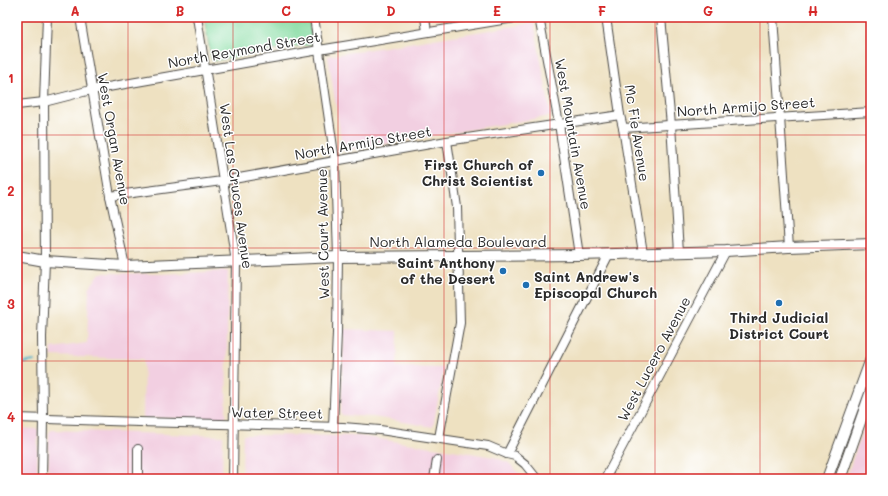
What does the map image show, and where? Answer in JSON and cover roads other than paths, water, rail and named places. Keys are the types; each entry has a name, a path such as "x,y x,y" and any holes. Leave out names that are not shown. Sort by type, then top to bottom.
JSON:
{"main road":[{"name":"North Alameda Boulevard","path":"17,256 45,260 125,266 338,257 579,255 726,251 871,244"},
{"path":"827,479 871,359"},
{"path":"840,479 871,390"}],"street":[{"path":"42,479 44,419 42,337 45,260 44,102 47,17"},
{"name":"West Organ Avenue","path":"80,17 91,90 110,196 125,266"},
{"name":"West Las Cruces Avenue","path":"197,17 236,262 233,479"},
{"name":"West Court Avenue","path":"314,17 335,161 338,257 337,333 333,427"},
{"path":"425,17 427,32"},
{"name":"North Reymond Street","path":"17,105 44,102 91,90 319,50 521,17"},
{"name":"West Mountain Avenue","path":"539,17 559,124 579,255"},
{"name":"Mc Fie Avenue","path":"606,17 620,115 643,253"},
{"path":"660,17 671,125 679,252"},
{"path":"772,17 789,247"},
{"name":"North Armijo Street","path":"623,128 871,112"},
{"name":"North Armijo Street","path":"110,196 222,181 447,141 620,115"},
{"path":"439,438 460,323 457,207 447,141"},
{"name":"West Lucero Avenue","path":"604,479 726,251"},
{"path":"507,454 609,254"},
{"name":"Water Street","path":"17,418 333,427 380,430 488,446 514,456 525,464 537,479"},
{"path":"138,449 138,479"},
{"name":"Water Street","path":"507,454 521,466 532,479"},
{"path":"434,479 436,460"}],"waterway":[{"path":"17,364 34,361"}],"place":[{"name":"First Church of Christ Scientist","path":"541,173"},
{"name":"Saint Anthony of the Desert","path":"503,271"},
{"name":"Saint Andrew's Episcopal Church","path":"526,285"},
{"name":"Third Judicial District Court","path":"779,303"}]}
